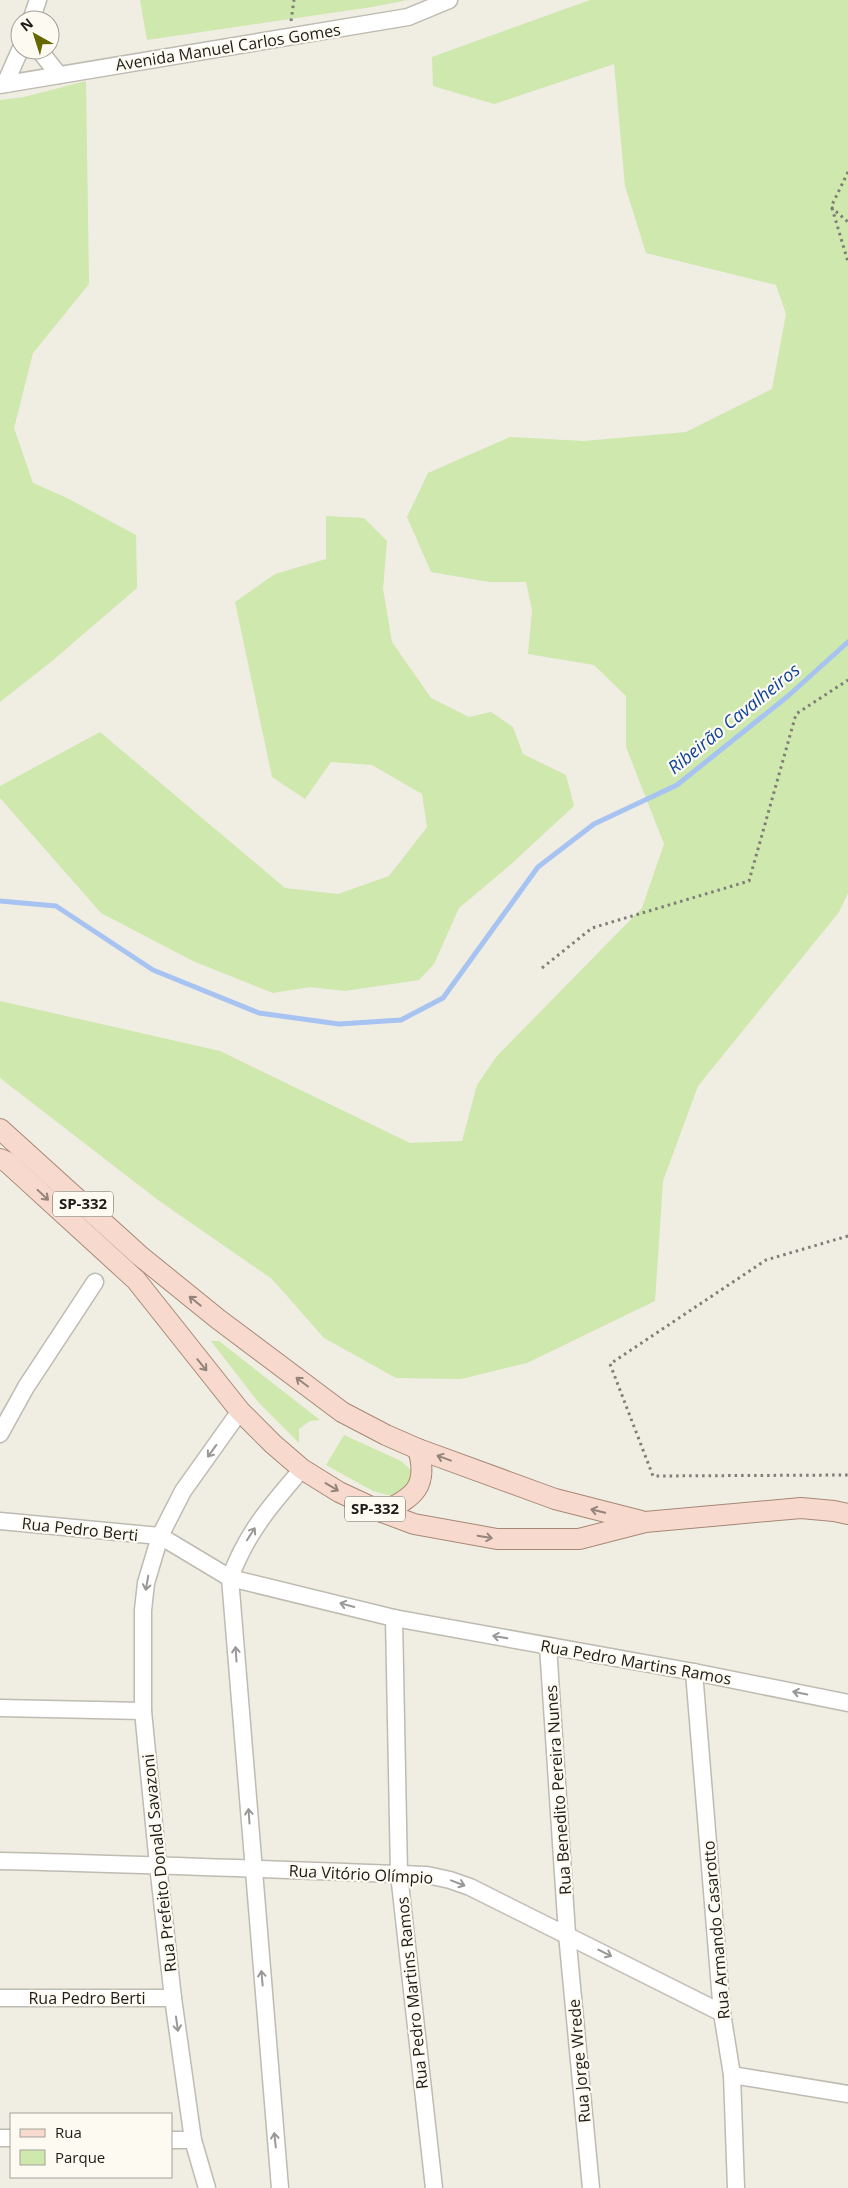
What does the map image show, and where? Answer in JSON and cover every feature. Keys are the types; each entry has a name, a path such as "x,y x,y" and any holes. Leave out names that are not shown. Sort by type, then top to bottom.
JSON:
{"main road":[{"name":"SP-332","path":"0,1129 139,1255 218,1319 342,1412 418,1448 555,1499 645,1522"},
{"name":"SP-332","path":"2,1159 136,1280 240,1411 302,1469 339,1492 382,1512 414,1524 497,1539 580,1539 645,1522 801,1508 848,1514"},
{"name":"SP-332","path":"382,1512 413,1495 420,1485 422,1473 418,1448"}],"street":[{"name":"Avenida Manuel Carlos Gomes","path":"2,84 408,17 449,0"},
{"path":"2,84 15,60"},
{"path":"47,60 59,75"},
{"path":"0,1434 26,1387 95,1282"},
{"name":"Rua Prefeito Donald Savazoni","path":"207,2188 194,2140 173,1998 158,1864 143,1711 144,1610 146,1583 160,1536 183,1490 240,1411"},
{"path":"280,2188 230,1578 247,1538 263,1515 302,1469"},
{"name":"Rua Pedro Berti","path":"0,1521 160,1536"},
{"name":"Rua Pedro Martins Ramos","path":"160,1536 230,1578 339,1603 394,1618 694,1672 848,1703"},
{"name":"Rua Pedro Martins Ramos","path":"394,1618 399,1874 434,2188"},
{"name":"Rua Benedito Pereira Nunes","path":"548,1646 567,1934"},
{"name":"Rua Armando Casarotto","path":"694,1672 722,2013 732,2075 736,2188"},
{"path":"0,1708 143,1711"},
{"name":"Rua Vitório Olímpio","path":"0,1861 158,1864 253,1870 427,1875 450,1880 470,1888 567,1934 722,2013"},
{"name":"Rua Jorge Wrede","path":"567,1934 591,2188"},
{"name":"Rua Pedro Berti","path":"0,1998 173,1998"},
{"path":"732,2075 848,2094"},
{"path":"172,2140 194,2140"}],"path":[{"path":"288,36 294,0"},
{"path":"848,172 831,207 848,262"},
{"path":"831,207 848,222"},
{"path":"542,968 592,928 749,881 796,714 848,680"},
{"path":"848,1236 766,1260 610,1364 653,1476 848,1475"}],"green space":[{"path":"140,0 408,0 147,40"},
{"path":"590,0 848,0 848,893 839,912 698,1086 663,1181 655,1301 527,1363 461,1379 396,1378 324,1338 272,1279 158,1200 0,1078 0,1001 220,1051 410,1143 462,1141 477,1085 497,1056 642,908 664,844 626,747 626,696 594,665 528,654 532,610 526,582 489,582 431,572 407,517 428,473 510,437 584,441 686,432 772,389 786,314 776,285 646,253 625,186 614,64 494,104 433,86 432,57"},
{"path":"86,81 89,284 33,353 14,428 33,483 67,498 136,535 137,588 52,661 0,702 0,100 24,97"},
{"path":"326,516 364,518 387,541 383,589 392,642 431,698 469,717 491,712 513,727 523,754 566,775 574,806 509,866 459,908 434,964 419,980 345,991 310,987 273,993 193,961 101,913 0,798 0,786 100,732 285,888 338,894 389,876 427,827 422,794 372,765 331,762 305,799 272,777 235,602 275,574 326,559"},
{"path":"211,1341 219,1341 320,1420 310,1421 299,1429 299,1443 259,1403"},
{"path":"344,1435 401,1461 413,1472 408,1491 399,1498 373,1491 326,1465"}],"waterway":[{"name":"Ribeirão Cavalheiros","path":"0,901 56,906 153,970 259,1013 339,1024 401,1020 443,998 538,867 594,824 677,785 788,696 848,642"}]}
